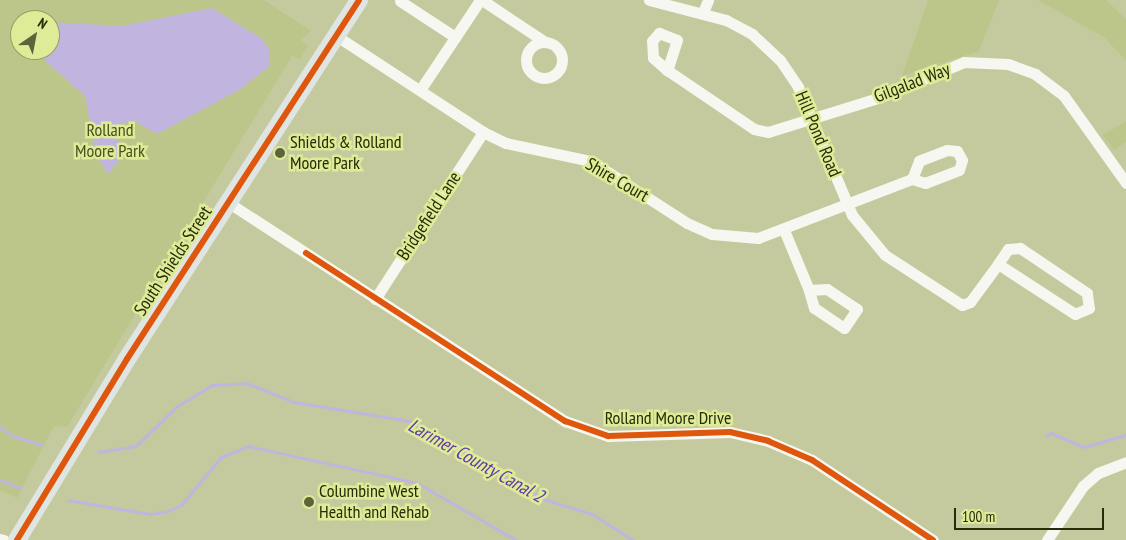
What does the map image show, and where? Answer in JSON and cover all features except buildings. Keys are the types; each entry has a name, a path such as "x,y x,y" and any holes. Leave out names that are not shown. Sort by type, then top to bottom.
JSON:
{"main road":[{"name":"South Shields Street","path":"17,540 335,35 359,0"}],"street":[{"path":"420,90 481,0 545,42"},
{"name":"Hill Pond Road","path":"649,0 703,12 735,24 766,45 791,74 848,204 873,245 962,305 970,302 998,264"},
{"path":"703,12 708,0"},
{"path":"400,1 455,37"},
{"name":"Shire Court","path":"335,35 483,132 506,143 591,161 686,223 712,234 758,238 784,230 912,179"},
{"name":"Gilgalad Way","path":"667,70 754,129 775,130 810,115 878,98 964,62 1008,64 1035,74 1064,96 1126,183"},
{"name":"Bridgefield Lane","path":"375,299 483,132"},
{"name":"Rolland Moore Drive","path":"229,203 565,421 608,436 730,432 768,440 812,460 934,540"},
{"path":"784,230 809,290"},
{"path":"1020,248 1087,293 1089,308 1075,314 998,264 1008,249 1020,248"},
{"path":"1046,540 1083,486 1098,473 1126,462"},
{"path":"0,539 4,540"}],"green space":[{"name":"Rolland Moore Park","path":"0,0 264,0 311,31 301,40 308,46 300,59 292,56 67,427 54,426 17,498 0,490"},
{"path":"928,0 999,0 979,51 902,76"},
{"path":"1038,0 1106,0 1126,19 1126,61 1105,38"},
{"path":"1126,121 1126,142 1114,150 1103,135"}],"shaded area":[{"path":"212,8 261,38 269,49 270,66 239,90 157,134 133,120 119,125 117,140 127,150 108,174 96,155 85,96 44,60 60,60 60,23 122,26"}],"waterway":[{"name":"Larimer County Canal 2","path":"98,452 136,446 176,407 212,385 246,383 294,402 410,421 540,498 592,514 633,540"},
{"name":"Larimer County Canal 2","path":"0,427 13,436 42,445"},
{"path":"1046,436 1051,433 1084,447 1126,435"},
{"path":"68,500 150,514 168,511 181,505 221,457 248,446 417,483 516,540"},
{"path":"0,480 21,488"}],"cycle path":[{"path":"17,540 127,359 359,0"},
{"path":"306,253 565,421 608,436 730,432 768,441 812,460 933,540"}],"place":[{"name":"Shields & Rolland Moore Park","path":"280,153"},
{"name":"Columbine West Health and Rehab","path":"309,502"}]}
